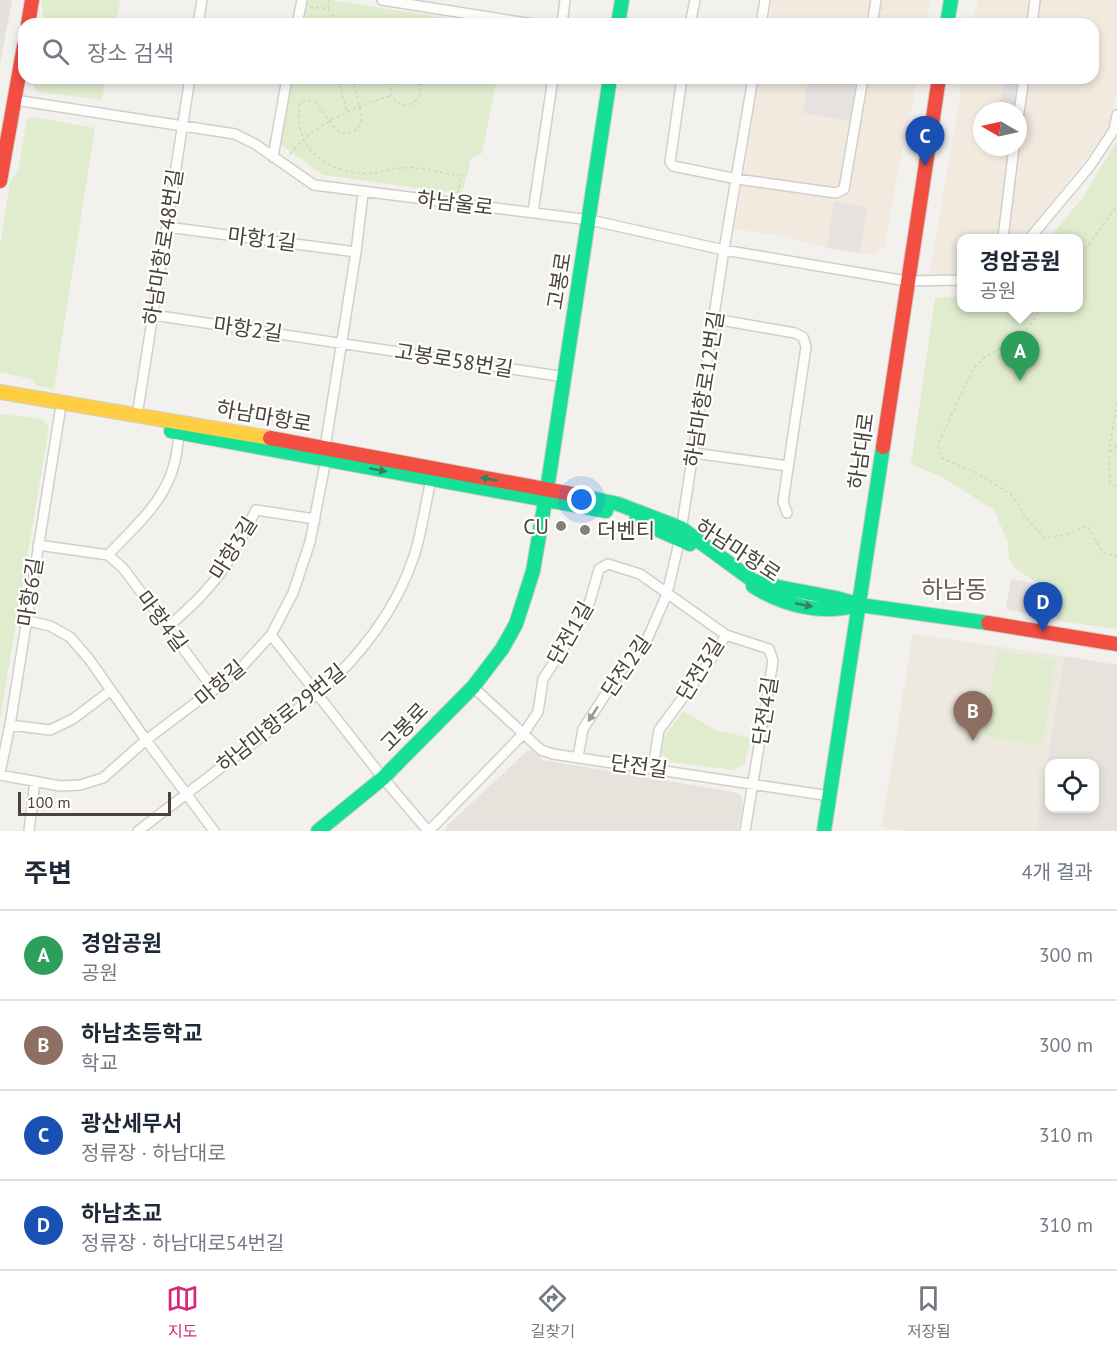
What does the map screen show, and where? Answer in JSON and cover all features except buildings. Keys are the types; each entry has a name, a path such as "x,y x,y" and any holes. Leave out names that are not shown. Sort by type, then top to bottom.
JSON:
{"street":[{"path":"29,18 32,0"},
{"path":"199,18 202,0"},
{"path":"382,0 495,18"},
{"path":"563,18 565,0"},
{"path":"619,18 622,0"},
{"path":"691,18 695,0"},
{"path":"762,18 765,0"},
{"path":"873,18 876,0"},
{"path":"948,18 951,0"},
{"path":"1033,18 1035,0"},
{"path":"298,18 301,3"},
{"path":"0,181 18,82"},
{"name":"하남마항로48번길","path":"137,416 189,84"},
{"path":"273,157 286,84"},
{"path":"533,212 552,84"},
{"name":"고봉로","path":"318,831 383,778 473,687 502,649 516,624 533,571 546,496 609,84"},
{"path":"681,84 670,162 678,167 737,179 836,193 844,189 862,84"},
{"name":"하남마항로12번길","path":"681,533 752,84"},
{"name":"하남대로","path":"824,831 938,84"},
{"path":"1020,102 1023,84"},
{"name":"하남울로","path":"15,100 235,134 255,144 314,185 590,220 724,250 907,281 957,280"},
{"path":"1033,234 1090,166 1114,130 1117,114"},
{"path":"1003,234 1013,156"},
{"name":"마항길","path":"0,774 60,786 80,785 103,778 146,740 239,670 271,635 303,567 315,519 363,193"},
{"name":"마항1길","path":"167,227 356,252"},
{"name":"마항2길","path":"153,315 342,343"},
{"path":"715,319 795,333 803,337 806,347 783,502 788,513"},
{"name":"고봉로58번길","path":"342,343 565,377"},
{"name":"하남마항로","path":"0,392 137,416 546,496"},
{"name":"하남마항로","path":"0,401 179,433 325,454 431,480 618,504 681,533 752,580 779,588 836,598 860,605 972,620 1117,644"},
{"name":"마항6길","path":"0,774 60,412"},
{"path":"38,545 108,555 157,504 175,464 179,433"},
{"path":"694,453 788,466"},
{"name":"하남마항로29번길","path":"138,831 317,694 339,675 368,641 397,596 414,556 431,480"},
{"name":"마항3길","path":"168,627 200,598 221,572 256,510 315,519"},
{"name":"단전2길","path":"578,757 584,729 622,669 646,642 667,594 681,533"},
{"name":"마항4길","path":"108,555 123,568 214,690"},
{"name":"단전1길","path":"524,733 538,712 543,679 577,627 590,601 599,568 608,564 640,574 667,594"},
{"name":"단전3길","path":"653,768 659,730 712,658 726,635 667,594"},
{"path":"25,620 50,626 70,637 89,659 110,691 214,831"},
{"path":"271,635 383,778 428,831 524,733"},
{"name":"단전4길","path":"726,635 769,649 773,661 753,783"},
{"name":"단전길","path":"473,687 541,750 830,796"},
{"path":"9,725 50,730 73,719 110,691"},
{"path":"30,831 35,782"},
{"path":"745,831 753,783"}],"path":[{"path":"328,9 329,0"},
{"path":"301,3 328,9 335,18"},
{"path":"340,84 347,114"},
{"path":"354,84 360,108 360,125 354,131 340,132 316,102 308,100 300,103 298,126 303,139 316,158 361,174 403,168 461,176 457,204"},
{"path":"393,84 391,96 399,105 408,105 419,97 418,85"},
{"path":"287,165 290,153 303,139 330,122 391,96"},
{"path":"1083,252 1117,206"},
{"path":"1039,312 1015,345 984,357 973,369 939,442 938,450 944,459 975,472 1010,494 1025,517 1045,538 1064,535 1087,526 1103,553 1117,556"},
{"path":"1117,403 1109,451 1110,483 1117,488"},
{"path":"1109,451 1117,447"}],"shaded area":[{"path":"0,0 12,0 0,64"},
{"path":"772,0 930,0 928,18 770,18"},
{"path":"978,0 1117,0 1117,91 1108,130 1026,234 957,234 957,276 930,273 962,84 1099,84 1099,18 974,18"},
{"path":"758,84 917,84 885,246 874,255 827,248 788,237 735,229"},
{"path":"807,84 857,84 851,121 803,113"},
{"path":"1003,84 1017,84 1014,102 1000,102"},
{"path":"834,202 867,207 860,253 827,248"},
{"path":"1011,579 1037,584 1031,614 1006,609"},
{"path":"913,634 1064,656 1048,759 1045,759 1045,775 1036,831 907,831 881,827"},
{"path":"1064,656 1117,665 1117,831 1036,831 1045,775 1045,813 1099,813 1099,759 1048,759"},
{"path":"528,750 535,751 543,760 734,792 741,795 743,801 738,831 445,831 448,825"}],"green space":[{"path":"41,0 120,0 117,18 43,18"},
{"path":"308,0 331,0 447,18 302,18 305,3"},
{"path":"33,84 105,84 102,100 38,92"},
{"path":"290,84 496,84 482,153 471,159 462,194 323,175 280,144"},
{"path":"33,117 95,128 54,389 38,386 31,379 0,372 0,245 10,182 18,171 27,118"},
{"path":"1117,141 1117,629 1058,621 1040,592 1038,584 1014,567 1009,557 1008,543 994,510 942,477 911,464 935,298 957,296 957,312 1083,312 1083,234 1053,234 1082,198"},
{"path":"0,414 42,419 49,427 0,719"},
{"path":"997,650 1056,660 1042,746 989,737 984,734"},
{"path":"683,711 716,730 751,738 745,763 735,770 668,762 663,756 663,743"}],"traffic: fast":[{"path":"619,18 622,0"},
{"path":"948,18 951,0"},
{"path":"547,490 609,84"},
{"path":"171,431 606,511"},
{"path":"824,831 883,447"},
{"path":"577,495 618,504 681,528 752,580 763,584 860,605 988,623"},
{"path":"318,831 383,778 473,687 502,649 516,624 533,571 545,501"},
{"path":"636,520 690,544"},
{"path":"753,586 777,599 804,607 831,609 858,605"}],"traffic: slow":[{"path":"0,392 270,438"}],"traffic: jam":[{"path":"29,18 32,0"},
{"path":"0,181 18,80"},
{"path":"883,447 938,84"},
{"path":"270,438 577,495"},
{"path":"988,623 1117,644"}],"place":[{"name":"광산세무서","path":"925,166"},
{"name":"경암공원","path":"1020,381"},
{"name":"CU","path":"561,526"},
{"name":"더벤티","path":"585,530"},
{"name":"하남초교","path":"1043,632"},
{"name":"하남초등학교","path":"973,741"}],"district":[{"name":"하남동","path":"954,589"}]}
